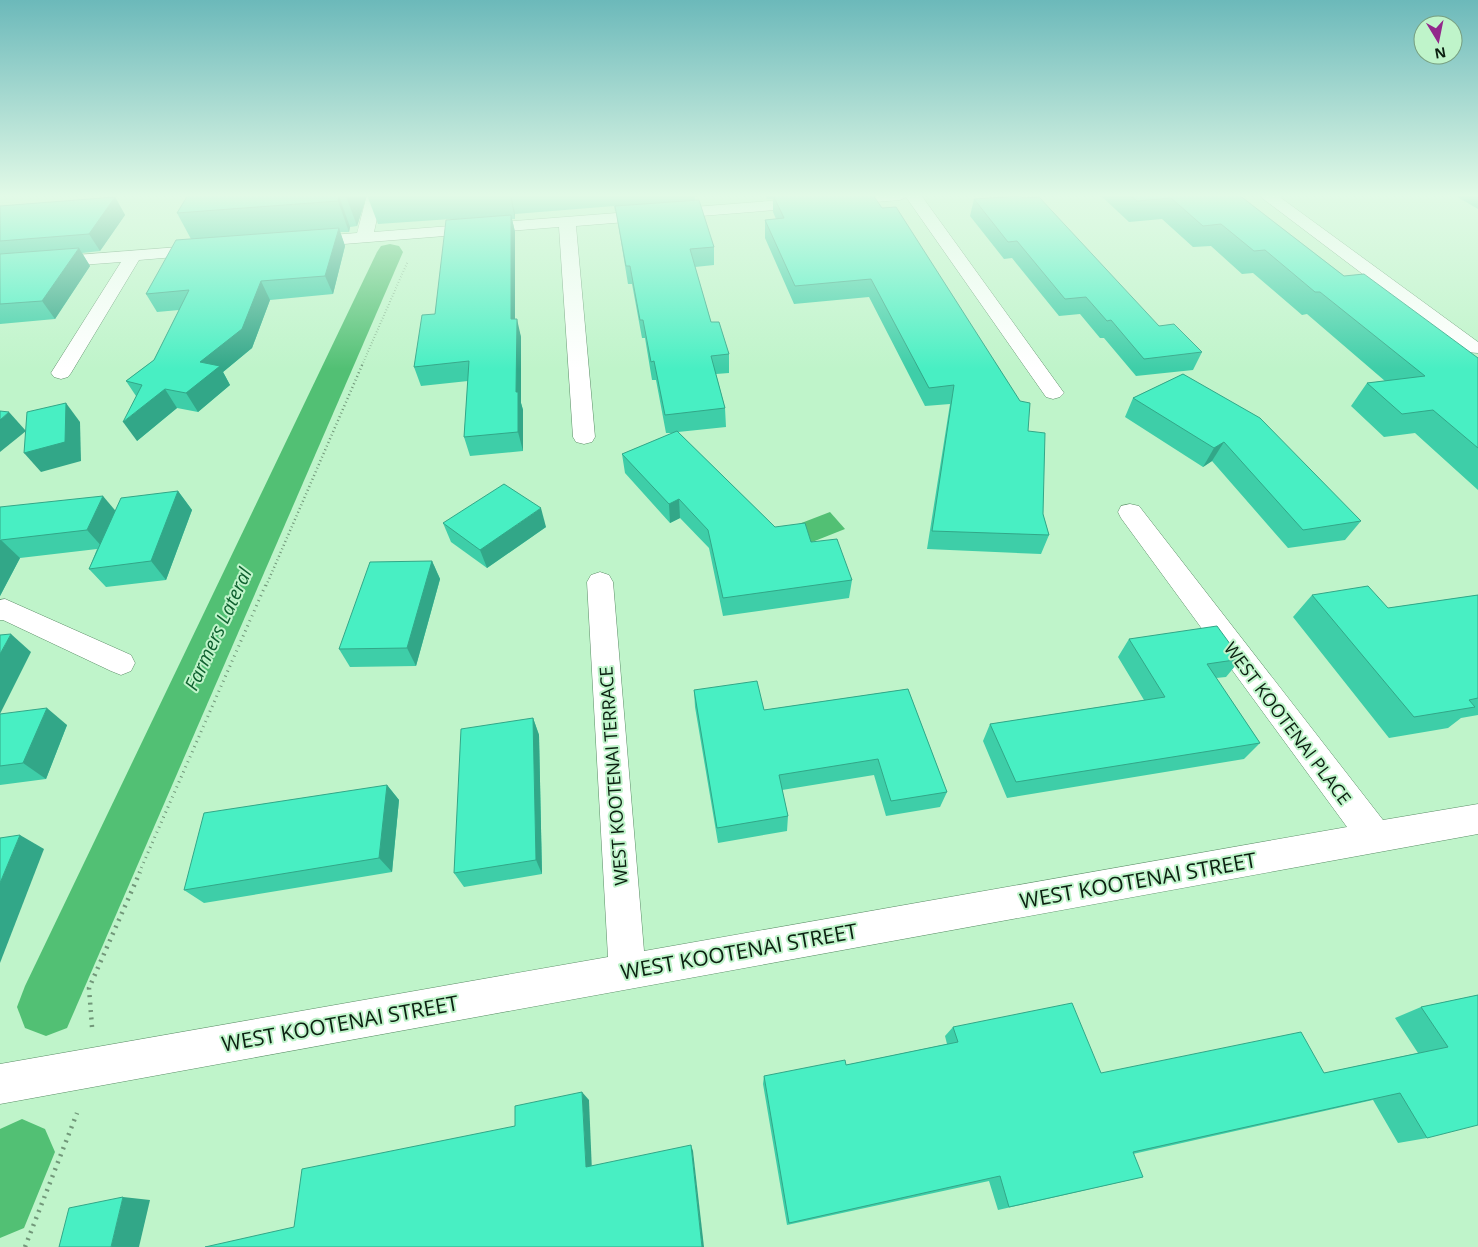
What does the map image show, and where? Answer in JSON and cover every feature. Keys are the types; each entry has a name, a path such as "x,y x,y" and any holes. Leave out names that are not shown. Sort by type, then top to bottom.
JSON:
{"street":[{"path":"0,266 169,253"},
{"path":"570,253 584,437"},
{"path":"955,253 1053,393"},
{"path":"1347,253 1473,348"},
{"path":"61,373 133,256"},
{"name":"WEST KOOTENAI PLACE","path":"1130,512 1375,837"},
{"name":"WEST KOOTENAI TERRACE","path":"600,582 627,971"},
{"path":"0,610 5,609 121,663"},
{"name":"WEST KOOTENAI STREET","path":"0,1084 1478,819"}],"path":[{"path":"25,1247 95,1067 89,988 411,253"}],"shaded area":[{"path":"830,512 845,529 792,550 778,532"}],"building":[{"path":"75,253 42,301 0,304 0,254"},
{"path":"169,253 332,253 325,276 261,281 242,329 200,362 220,366 186,393 165,389 123,422 142,385 126,381 154,360 189,290 146,294"},
{"path":"442,253 511,253 511,319 517,319 516,392 518,392 518,432 464,437 469,361 414,367 422,315 435,314"},
{"path":"624,253 691,253 711,322 719,322 729,354 711,356 725,408 665,415 654,361 651,362 643,320 640,320 630,266 626,266"},
{"path":"780,253 926,253 1020,401 1030,403 1028,431 1045,433 1043,514 1049,535 932,531 954,385 929,388 871,279 795,286"},
{"path":"1027,253 1091,253 1159,326 1174,324 1202,352 1144,359 1111,320 1107,321 1086,297 1065,299"},
{"path":"1269,253 1314,253 1344,276 1364,274 1478,358 1478,448 1433,410 1402,414 1367,383 1425,376 1320,292 1315,292"},
{"path":"1183,374 1260,418 1361,521 1303,530 1224,442 1214,448 1133,398"},
{"path":"66,403 65,442 24,453 27,412"},
{"path":"0,411 9,412 0,420"},
{"path":"677,431 775,527 805,523 811,542 837,539 852,580 723,598 708,530 679,499 669,504 622,454"},
{"path":"504,484 541,508 480,550 443,523"},
{"path":"178,491 151,561 89,569 121,498"},
{"path":"103,496 87,530 0,541 0,507"},
{"path":"432,561 407,648 339,649 370,562"},
{"path":"1368,586 1388,608 1478,595 1478,698 1469,700 1475,707 1414,717 1312,595"},
{"path":"1217,626 1241,659 1207,664 1260,743 1016,782 990,724 1165,697 1129,639"},
{"path":"11,634 0,654 0,635"},
{"path":"757,681 764,710 908,689 947,792 891,801 878,759 779,775 788,816 717,828 694,690"},
{"path":"47,708 23,763 0,766 0,714"},
{"path":"533,718 536,860 454,873 461,729"},
{"path":"387,785 379,858 184,890 204,813"},
{"path":"20,835 0,883 0,838"},
{"path":"1478,995 1478,1125 1427,1138 1400,1093 1133,1152 1143,1177 1009,1207 1000,1176 789,1223 764,1076 845,1060 846,1065 958,1042 953,1027 1072,1003 1101,1073 1301,1032 1324,1073 1448,1047 1421,1007"},
{"path":"582,1092 586,1167 691,1145 702,1247 205,1247 294,1227 302,1169 515,1126 515,1106"},
{"path":"123,1197 111,1247 59,1247 69,1208"}],"waterway":[{"name":"Farmers Lateral","path":"46,1007 389,253"},
{"name":"Farmers Lateral","path":"0,1204 22,1152"}]}
